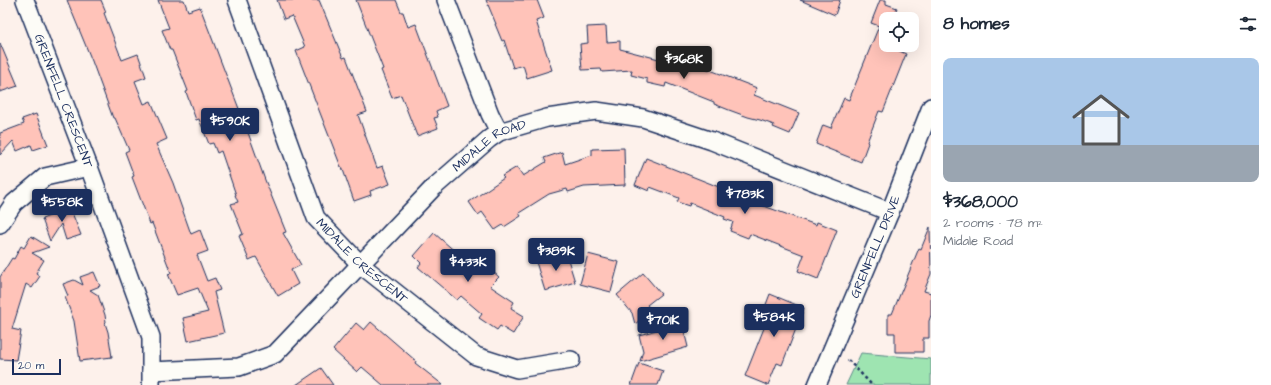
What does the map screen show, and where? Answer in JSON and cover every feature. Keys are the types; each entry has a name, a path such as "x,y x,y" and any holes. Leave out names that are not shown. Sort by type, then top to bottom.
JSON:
{"street":[{"name":"GRENFELL CRESCENT","path":"25,0 89,167 151,337 151,378"},
{"name":"MIDALE CRESCENT","path":"237,0 316,218 361,265 476,356 517,369 572,360"},
{"path":"446,0 490,114 499,132"},
{"name":"GRENFELL DRIVE","path":"817,385 890,212 931,107"},
{"name":"MIDALE ROAD","path":"151,378 239,367 275,354 434,188 489,139 499,132 547,118 596,111 643,118 712,141 890,212"},
{"path":"0,224 14,203 45,178 89,167"}],"path":[{"path":"848,360 872,385"}],"green space":[{"path":"861,353 931,359 931,385 846,385"}],"building":[{"path":"67,0 101,0 106,12 104,13 122,60 138,54 146,77 135,81 144,104 151,101 167,139 156,144 173,183 191,234 200,230 208,251 197,255 207,281 215,278 220,290 214,292 224,333 188,341 183,318 208,312 198,288 177,295 168,274 171,273 152,223 150,224 132,177 134,176 125,152 129,150 115,118 113,118"},
{"path":"158,0 184,0 188,11 200,7 286,232 283,233 301,265 291,270 298,284 278,296 256,257 249,260 239,236 243,234 231,204 238,202 221,151 217,153 213,143 209,144 199,119 196,120 186,92 188,91 172,50 170,50 162,30 169,28"},
{"path":"277,0 319,0 343,58 346,57 367,112 358,115 377,168 383,166 390,184 370,191 371,195 354,201 296,51 305,47 292,16 284,19"},
{"path":"356,0 396,0 401,12 403,12 408,27 416,24 447,106 436,111 438,117 434,118 438,128 417,136 401,95 392,98 381,70 383,69"},
{"path":"486,0 537,0 544,18 536,21 552,70 527,78 523,65 513,68 504,40 502,41"},
{"path":"800,0 840,0 835,15"},
{"path":"880,0 886,0 886,4 897,8 895,12 879,12 879,26 871,23"},
{"path":"606,26 607,42 620,41 620,49 682,65 684,60 757,88 754,95 799,113 790,134 773,127 774,125 729,110 714,104 714,102 666,83 665,87 647,83 647,79 631,75 632,70 602,72 601,69 582,70 580,44 588,43 587,27"},
{"path":"879,26 879,52 902,52 906,54 883,112 879,111 861,162 816,144 823,125 831,128 844,98 849,100"},
{"path":"0,43 18,86 0,92"},
{"path":"36,114 48,145 33,150 31,145 17,151 13,141 0,155 0,133 24,124 22,119"},
{"path":"624,148 625,185 584,187 568,192 567,189 549,194 519,213 521,216 504,227 503,225 495,230 482,212 478,215 469,202 504,178 502,176 517,167 523,176 546,162 544,158 562,152 565,164 592,155 592,149"},
{"path":"646,158 719,187 731,194 816,225 817,222 837,230 818,279 798,271 804,255 750,234 748,238 730,231 733,222 724,219 725,217 690,203 689,206 677,202 679,198 650,187 649,191 635,185"},
{"path":"68,203 81,235 66,240 61,224 50,241 42,219 57,213 55,209"},
{"path":"930,227 931,274 924,291 931,293 929,338 923,338 923,352 895,352 895,333 888,333 888,314 892,314 919,248 921,249"},
{"path":"434,233 474,268 480,260 499,277 490,286 514,302 511,308 524,316 513,334 500,326 497,330 479,318 482,314 461,296 457,300 418,267 421,263 414,256"},
{"path":"31,236 49,247 32,253 44,260 36,273 40,276 32,288 26,284 12,329 21,331 16,360 0,359 0,277 12,258 14,259 21,246 24,248"},
{"path":"566,253 575,282 545,291 536,262"},
{"path":"588,254 619,262 611,292 580,284"},
{"path":"94,272 100,286 90,290 98,295 105,315 105,323 112,357 80,361 74,321 65,297 68,296 63,284 74,280 83,285 80,277"},
{"path":"643,273 661,294 647,305 652,311 635,324 632,313 617,295"},
{"path":"770,294 804,308 782,365 777,363 767,385 745,376 768,318 762,315"},
{"path":"371,322 416,361 415,363 443,385 383,385 362,367 357,372 333,350 356,323 364,330"},
{"path":"682,323 688,347 640,361 643,351 639,335"},
{"path":"639,363 663,371 658,385 631,385"},
{"path":"321,368 333,385 296,385"}]}
